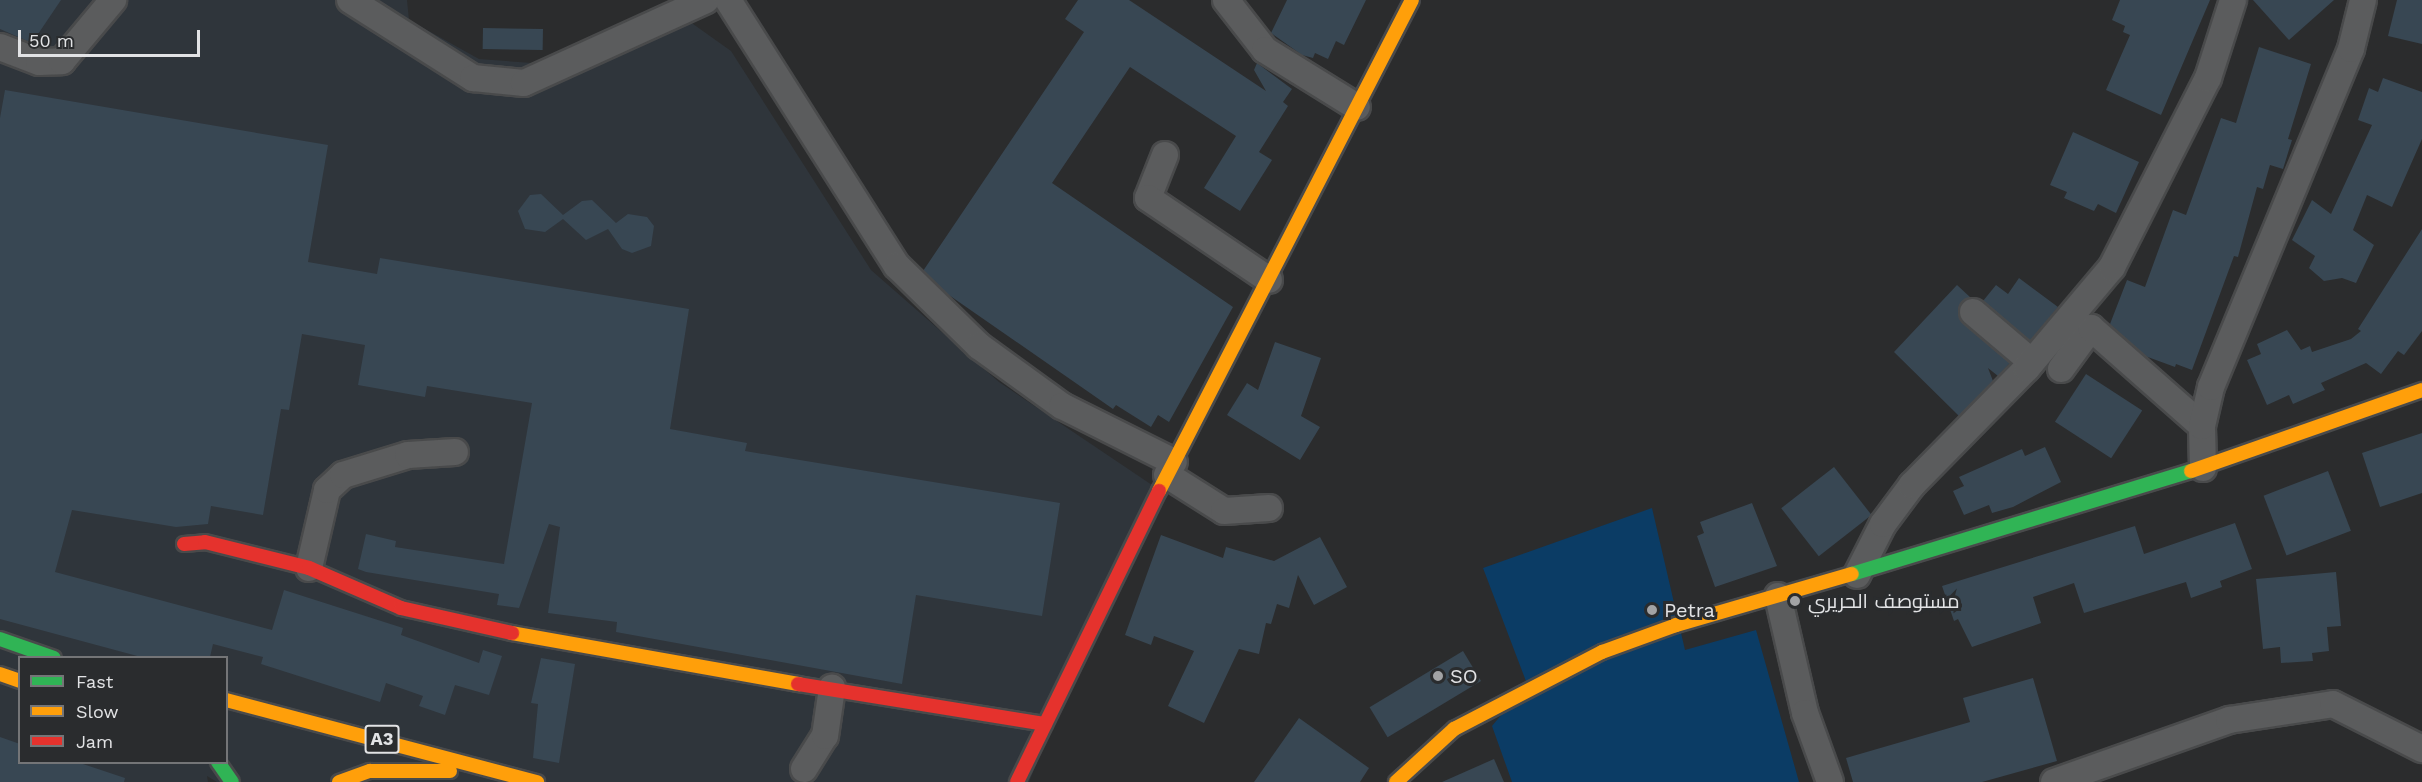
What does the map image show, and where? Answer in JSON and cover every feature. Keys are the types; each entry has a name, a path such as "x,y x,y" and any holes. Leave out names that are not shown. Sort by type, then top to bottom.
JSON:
{"main road":[{"path":"1017,782 1170,469 1412,0"},
{"path":"1396,782 1454,729 1545,678 1602,651 2203,468 2422,390"},
{"path":"184,544 205,542 309,568 401,608 444,620 832,688 963,714 1045,724"},
{"path":"0,639 51,656"},
{"path":"0,674 18,680"},
{"name":"A3","path":"228,701 537,782"},
{"path":"219,764 232,782"},
{"path":"339,782 370,771 503,773"}],"street":[{"path":"0,47 39,62 62,61 113,0"},
{"path":"350,0 473,78 524,83 706,0"},
{"path":"728,0 897,266 979,346 1062,406 1170,469 1224,511 1269,508"},
{"path":"1226,0 1266,50 1358,107"},
{"path":"1857,575 1883,524 1912,485 2032,362 2112,267 2208,78 2233,0"},
{"path":"2203,468 2202,426 2211,387 2350,49 2363,0"},
{"path":"1165,155 1148,198 1269,280"},
{"path":"1973,312 2032,362"},
{"path":"2061,369 2091,328 2202,426"},
{"path":"309,568 327,490 343,475 408,455 455,452"},
{"path":"1778,596 1804,713 1830,782"},
{"path":"804,769 825,736 832,688"},
{"path":"2054,782 2229,720 2333,704 2422,749"}],"shaded area":[{"path":"0,0 407,0 409,20 479,59 532,63 665,4 731,51 871,270 999,382 1152,485 1029,782 217,782 207,776 208,782 0,782"},
{"path":"1652,508 1685,650 1756,630 1799,782 1512,782 1492,726 1527,684 1483,568"}],"building":[{"path":"0,0 61,0 32,43 0,29"},
{"path":"1078,0 1129,0 1266,91 1254,70 1257,63 1292,89 1283,102 1288,106 1259,152 1272,160 1240,211 1204,188 1236,136 1130,67 1052,183 1233,307 1169,422 1158,415 1151,427 1116,405 1113,409 946,293 923,271 1084,32 1065,19"},
{"path":"1287,0 1366,0 1344,45 1336,41 1328,59 1315,53 1313,58 1302,55 1271,33"},
{"path":"2120,0 2210,0 2161,115 2106,90 2130,35 2123,32 2125,26 2112,20"},
{"path":"2253,0 2334,0 2289,40"},
{"path":"2397,0 2422,0 2422,44 2388,36"},
{"path":"483,28 543,29 543,50 483,49"},
{"path":"2259,47 2311,64 2288,139 2292,140 2283,169 2270,165 2263,189 2257,187 2238,257 2234,256 2192,370 2176,364 2175,367 2145,356 2110,324 2127,280 2145,287 2173,210 2186,215 2221,118 2236,123"},
{"path":"2383,78 2422,92 2422,139 2392,207 2367,195 2353,230 2374,245 2356,283 2342,278 2324,281 2309,268 2315,256 2292,240 2312,200 2331,214 2372,125 2358,120 2369,88 2378,92"},
{"path":"5,90 328,145 308,262 377,274 380,258 689,309 670,429 747,443 745,451 1060,503 1042,616 916,595 902,684 616,632 617,622 548,613 560,527 549,524 519,608 497,605 499,594 358,569 366,534 396,541 395,547 504,564 532,403 427,386 425,397 358,385 365,345 302,334 289,410 281,409 263,515 211,506 208,524 176,527 72,510 55,572 272,630 284,590 403,628 401,635 479,663 483,650 502,656 489,695 455,685 445,715 419,706 423,696 386,683 380,702 261,664 263,657 213,644 210,656 137,656 0,619 0,118"},
{"path":"2073,132 2139,162 2116,213 2098,204 2094,211 2064,198 2067,192 2050,185"},
{"path":"541,194 563,215 582,201 592,200 616,223 628,214 647,217 654,226 651,246 632,253 622,249 608,229 586,240 563,219 545,232 525,229 518,211 530,195"},
{"path":"2422,229 2422,331 2404,355 2398,351 2381,374 2366,363 2321,383 2325,390 2293,404 2289,395 2267,405 2247,360 2261,354 2257,344 2287,330 2301,350 2310,346 2312,352 2351,339 2361,331 2358,329"},
{"path":"2019,278 2058,307 2030,341 1983,301 1996,285 2008,294"},
{"path":"1957,285 1971,298 1961,303 1959,318 2010,363 1998,376 1988,368 1993,381 1959,416 1894,352"},
{"path":"1275,342 1321,358 1301,416 1320,427 1300,460 1227,415 1247,383 1258,390"},
{"path":"2086,374 2142,410 2111,458 2055,422"},
{"path":"2422,433 2422,493 2380,507 2362,453"},
{"path":"2045,447 2061,482 2013,507 1992,513 1989,505 1964,515 1953,491 1964,486 1959,477 2022,449 2025,456"},
{"path":"1834,467 1872,515 1819,556 1781,508"},
{"path":"2328,471 2351,531 2287,555 2264,496"},
{"path":"1752,503 1777,566 1715,587 1697,536 1704,533 1700,522"},
{"path":"2235,523 2252,569 2220,581 2222,587 2191,598 2186,582 2084,613 2074,583 2033,597 2041,623 1972,647 1958,619 1954,621 1942,586 2135,526 2144,554"},
{"path":"1161,535 1223,558 1226,547 1274,561 1320,537 1347,587 1314,605 1298,575 1289,608 1277,604 1271,624 1266,623 1259,654 1239,649 1204,723 1168,706 1194,651 1154,636 1151,645 1125,635"},
{"path":"2336,572 2341,626 2327,627 2329,651 2312,653 2313,661 2281,663 2280,647 2263,649 2256,579"},
{"path":"1463,651 1481,681 1388,737 1370,707"},
{"path":"541,658 575,664 559,763 533,758 538,704 531,703"},
{"path":"2033,678 2057,761 1982,782 1853,782 1846,758 1970,722 1963,698"},
{"path":"1299,718 1369,768 1360,782 1254,782"},
{"path":"0,737 18,743 18,764 83,764 125,778 124,782 0,782"},
{"path":"1494,759 1504,782 1442,782"}],"traffic: fast":[{"path":"1852,574 2191,471"},
{"path":"0,639 48,656"},
{"path":"219,764 232,782"}],"traffic: slow":[{"path":"1159,491 1412,0"},
{"path":"2191,471 2422,390"},
{"path":"1396,782 1454,729 1602,652 1676,625 1852,574"},
{"path":"512,633 798,684"},
{"path":"0,674 18,680"},
{"path":"228,701 537,782"},
{"path":"339,782 370,771 450,771"}],"traffic: jam":[{"path":"1017,782 1159,491"},
{"path":"184,544 205,542 309,568 401,608 512,633"},
{"path":"798,684 1045,724"}],"place":[{"name":"مستوصف الحريري","path":"1795,601"},
{"name":"Petra","path":"1652,610"},
{"name":"SO","path":"1438,676"}]}
